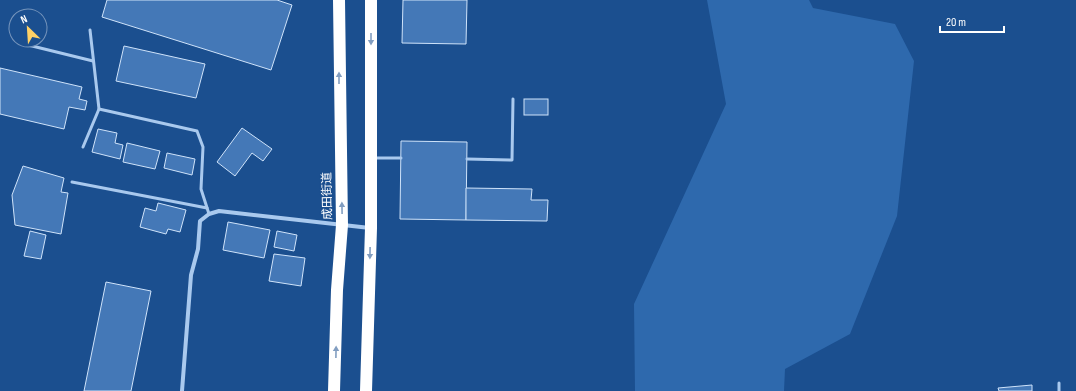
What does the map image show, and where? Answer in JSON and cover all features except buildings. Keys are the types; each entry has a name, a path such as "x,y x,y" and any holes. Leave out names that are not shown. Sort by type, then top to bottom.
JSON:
{"highway":[{"name":"成田街道","path":"334,391 342,225 339,0"},
{"path":"366,391 371,228 371,0"}],"street":[{"path":"182,391 191,275 198,249 200,221 209,214 219,211 371,228"}],"lane":[{"path":"83,147 99,109 90,30"},
{"path":"40,48 94,61"},
{"path":"467,159 512,160 513,100"},
{"path":"99,109 197,131 203,147 201,189 209,214"},
{"path":"371,158 401,158"},
{"path":"72,182 207,208"},
{"path":"1059,384 1059,391"}],"shaded area":[{"path":"707,0 809,0 813,8 895,24 914,61 897,216 850,334 785,369 784,391 635,391 634,304 726,104"}]}
